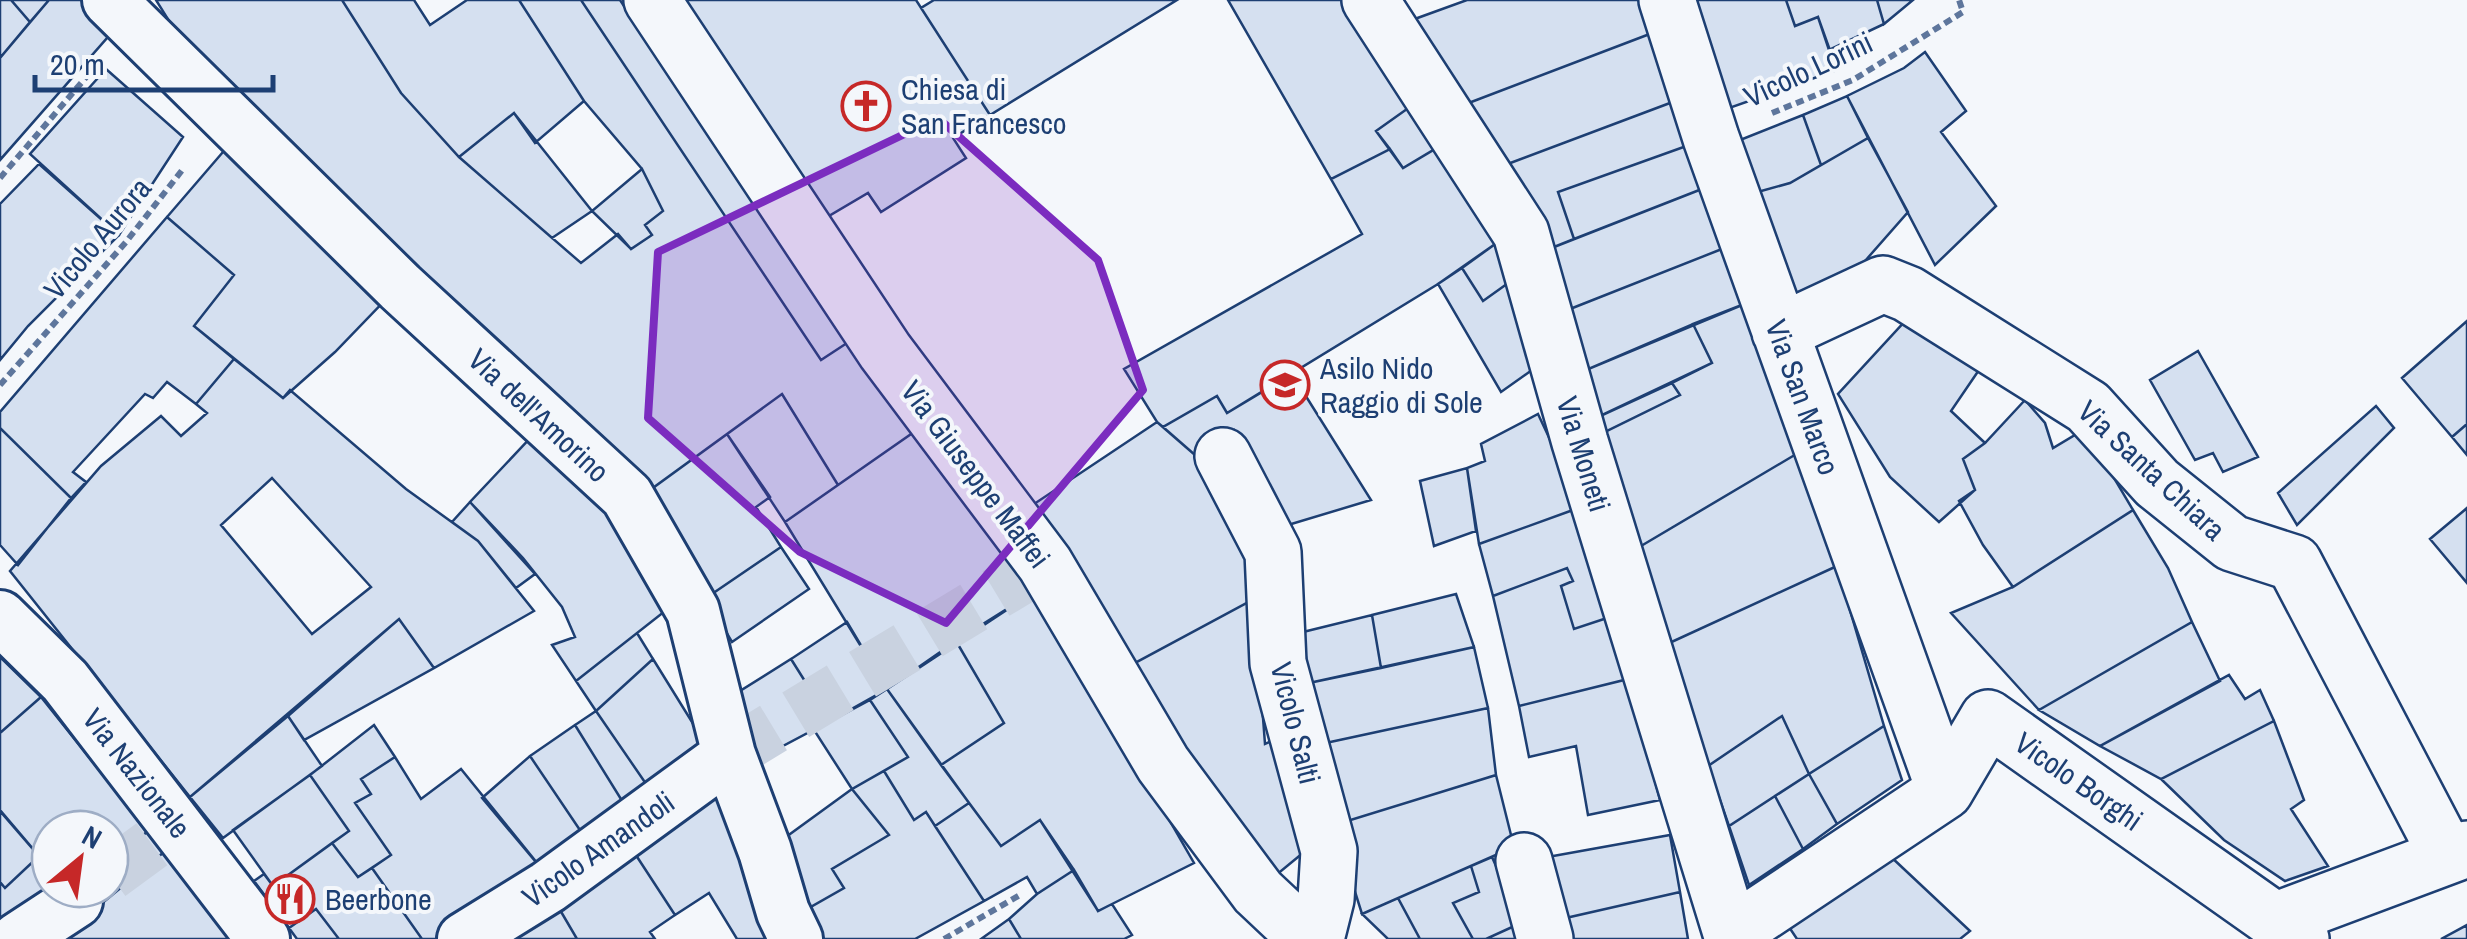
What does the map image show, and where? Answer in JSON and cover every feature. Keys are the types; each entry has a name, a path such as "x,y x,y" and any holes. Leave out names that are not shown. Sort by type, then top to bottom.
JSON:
{"street":[{"name":"Via Giuseppe Maffei","path":"652,0 884,350 1045,564 1163,764 1258,892 1312,939"},
{"name":"Via Moneti","path":"1370,0 1521,234 1580,442 1732,936"},
{"name":"Via San Marco","path":"1667,0 1711,138 1945,791"},
{"name":"Via dell'Amorino","path":"120,12 400,288 626,496 693,611 729,755 796,939"},
{"name":"Via Santa Chiara","path":"1780,332 1883,284 1908,294 2088,407 2157,482 2232,544 2294,563 2457,852"},
{"name":"Vicolo Salti","path":"1223,456 1273,552 1278,663 1329,850 1326,898 1312,939"},
{"name":"Via Nazionale","path":"0,617 65,681 167,834 263,939"},
{"name":"Vicolo Borghi","path":"1732,936 1945,791 1988,718 2289,930"},
{"name":"Vicolo Amandoli","path":"464,939 548,887 729,755"},
{"path":"2289,930 2457,852"},
{"path":"1524,861 1545,939"},
{"path":"18,939 63,909"}],"path":[{"name":"Vicolo Lorini","path":"1711,138 1853,80 1963,12 1959,0"},
{"path":"0,178 120,12"},
{"name":"Vicolo Aurora","path":"0,385 126,242 223,116"},
{"path":"944,939 1020,896"}],"highlighted area":[{"path":"938,118 1098,260 1143,390 946,623 800,552 648,418 658,252"}],"building":[{"path":"0,0 11,0 30,22 0,58"},
{"path":"11,0 49,0 30,22"},
{"path":"49,0 82,0 114,30 0,160 0,58"},
{"path":"156,0 342,0 401,93 459,157 581,263 618,234 631,249 652,235 645,225 663,211 642,169 584,101 519,0 581,0 821,360 847,343 924,425 838,485 782,394 639,498 179,37"},
{"path":"342,0 414,0 430,25 467,0 519,0 584,101 535,143 514,113 459,157 401,93"},
{"path":"581,0 620,0 847,343 821,360"},
{"name":"Chiesa di San Francesco","path":"681,0 916,0 990,115 953,138 966,158 881,212 868,193 822,220"},
{"path":"934,0 1177,0 990,115 921,8"},
{"path":"1228,0 1343,0 1414,104 1376,131 1390,149 1331,179"},
{"path":"1467,0 1645,0 1655,32 1466,104 1412,20"},
{"path":"1685,0 1786,0 1795,26 1818,17 1837,70 1718,112"},
{"path":"1786,0 1877,0 1884,24 1829,50 1818,17 1795,26"},
{"path":"1877,0 1913,0 1884,24"},
{"path":"1655,32 1678,100 1505,165 1466,104"},
{"path":"1925,52 1966,111 1941,132 1996,206 1935,265 1847,96 1904,68"},
{"path":"106,69 183,137 119,235 30,154"},
{"path":"1847,96 1868,138 1821,165 1803,115"},
{"path":"1678,100 1692,144 1558,192 1574,239 1549,249 1505,165"},
{"path":"1414,104 1440,146 1403,168 1376,131"},
{"path":"514,113 592,211 552,238 459,157"},
{"path":"1803,115 1821,165 1790,183 1754,193 1735,142"},
{"path":"1868,138 1908,212 1865,261 1795,297 1754,193 1790,183"},
{"path":"1692,144 1707,187 1574,239 1558,192"},
{"path":"229,145 390,295 283,398 194,326 234,275 167,217"},
{"path":"1440,146 1498,242 1438,284 1227,413 1217,396 1163,427 1157,422 1124,369 1362,234 1331,179 1390,149 1403,168"},
{"path":"39,164 119,235 28,326 0,360 0,204"},
{"path":"642,169 663,211 645,225 652,235 631,249 592,211"},
{"path":"1707,187 1727,247 1570,309 1549,249"},
{"path":"167,217 234,275 194,326 234,359 196,404 167,382 153,398 145,394 73,472 86,482 71,498 0,428 0,412"},
{"path":"1498,242 1511,281 1483,301 1462,268"},
{"path":"1727,247 1747,303 1586,370 1570,309"},
{"path":"1462,268 1483,301 1511,281 1532,370 1501,392 1438,284"},
{"path":"1747,303 1798,453 1641,546 1601,434 1680,395 1672,383 1712,363 1693,324"},
{"path":"1908,318 1981,367 1951,411 1985,443 1963,459 1975,490 1939,522 1890,477 1838,394"},
{"path":"2467,321 2467,424 2452,437 2402,378"},
{"path":"1693,324 1712,363 1598,417 1586,370"},
{"path":"2198,351 2258,457 2223,472 2213,453 2195,460 2150,380"},
{"path":"234,359 283,398 290,390 406,489 478,541 534,611 434,668 399,619 190,797 10,571 101,466 161,416 181,436 207,413 196,404","holes":["272,478 371,587 312,634 221,525"]},
{"path":"1292,374 1371,500 1288,525 1234,430 1195,455 1163,427 1217,396 1227,413"},
{"path":"1672,383 1680,395 1601,434 1598,417"},
{"path":"782,394 838,485 785,522 727,434"},
{"path":"2025,400 2045,423 2053,448 2085,429 2133,510 2013,587 1983,545 1959,501 1975,490 1963,459 1985,443"},
{"path":"2376,406 2394,428 2297,525 2278,493"},
{"path":"1538,414 1553,446 1573,510 1479,544 1467,468 1485,461 1481,444"},
{"path":"1157,422 1195,455 1251,546 1254,599 1133,664 1034,504"},
{"path":"2467,424 2467,455 2452,437"},
{"path":"924,425 1037,590 887,689 785,522"},
{"path":"0,428 71,498 18,565 0,545"},
{"path":"535,433 604,493 674,604 576,681 552,645 575,637 562,607 470,502"},
{"path":"727,434 770,497 756,507 781,547 706,598 639,498"},
{"path":"1798,453 1837,566 1665,645 1641,546"},
{"path":"1467,468 1476,531 1434,546 1420,481"},
{"path":"470,502 535,574 516,588 478,541 452,522"},
{"path":"2467,508 2467,583 2430,539"},
{"path":"1573,510 1607,618 1574,629 1561,586 1573,581 1567,568 1493,596 1479,544"},
{"path":"2133,510 2168,568 2192,622 2039,710 1951,613 2013,587"},
{"path":"781,547 809,589 732,642 706,598"},
{"path":"1837,566 1884,726 1809,774 1782,716 1708,766 1665,645"},
{"path":"1567,568 1573,581 1561,586 1574,629 1607,618 1628,679 1519,706 1493,596"},
{"path":"1037,590 1194,863 1098,911 1040,820 1001,846 941,765 1004,723 956,641"},
{"path":"1456,594 1474,647 1381,668 1372,615"},
{"path":"1254,599 1265,744 1274,740 1315,843 1275,876 1168,725 1133,664"},
{"path":"1372,615 1381,668 1309,683 1303,632"},
{"path":"399,619 434,668 304,740 288,716"},
{"path":"847,622 887,689 830,721 791,659"},
{"path":"2192,622 2220,681 2100,746 2039,710"},
{"path":"637,633 653,659 596,711 576,681"},
{"path":"956,641 1004,723 941,765 887,689"},
{"path":"1474,647 1488,708 1321,744 1309,683"},
{"path":"0,657 41,697 0,733"},
{"path":"653,659 710,751 653,794 596,711"},
{"path":"791,659 830,721 753,762 724,701"},
{"path":"2229,675 2245,699 2260,690 2274,721 2161,779 2100,746"},
{"path":"1628,679 1660,800 1588,815 1576,746 1529,757 1519,706"},
{"path":"887,689 969,803 935,826 926,812 914,820 884,771 908,757 870,700"},
{"path":"41,697 148,831 130,846 130,809 30,809 30,846 0,811 0,733"},
{"path":"870,700 908,757 852,789 814,730"},
{"path":"1488,708 1496,775 1338,824 1321,744"},
{"path":"596,711 653,794 629,812 575,725"},
{"path":"288,716 322,766 223,838 190,797"},
{"path":"1782,716 1809,774 1729,826 1708,766"},
{"path":"2274,721 2304,800 2291,809 2328,866 2285,881 2224,840 2161,779"},
{"path":"374,725 395,757 361,779 371,794 355,803 391,855 358,877 332,843 349,831 310,775"},
{"path":"575,725 629,812 588,842 530,756"},
{"path":"1884,726 1902,780 1837,824 1809,774"},
{"path":"530,756 588,842 546,874 482,798"},
{"path":"395,757 421,799 461,769 546,874 450,939 422,939 372,868 391,855 355,803 371,794 361,779"},
{"path":"884,771 914,820 926,812 984,901 915,939 808,939 795,916 844,888 832,869 889,835 852,789"},
{"path":"1809,774 1837,824 1803,849 1775,796"},
{"path":"310,775 349,831 273,886 233,830"},
{"path":"1496,775 1514,847 1362,914 1334,825"},
{"path":"713,788 779,939 737,939 709,893 675,915 630,846"},
{"path":"852,789 889,835 832,869 844,888 800,913 775,845"},
{"path":"1775,796 1803,849 1749,885 1729,826"},
{"path":"969,803 1001,846 1040,820 1074,870 1037,894 1027,877 984,901 935,826"},
{"path":"0,810 30,845 30,864 5,888 0,882"},
{"path":"148,831 164,852 130,880 130,846"},
{"path":"1670,835 1680,892 1557,920 1542,858"},
{"path":"332,843 358,877 372,868 422,939 339,939 316,909 289,928 254,881 264,874 273,886"},
{"path":"630,846 675,915 650,932 655,939 577,939 553,898"},
{"path":"164,852 232,939 66,939 63,935 95,909 130,909 130,880"},
{"path":"1889,855 1970,931 1960,939 1797,939 1789,927"},
{"path":"1492,857 1521,923 1486,939 1473,939 1453,903 1479,892 1471,866"},
{"path":"30,864 30,909 0,939 0,882 5,888"},
{"path":"1471,866 1479,892 1453,903 1473,939 1420,939 1398,898"},
{"path":"1074,870 1098,911 1112,904 1132,935 1124,939 1021,939 1009,919 1037,894"},
{"path":"1680,892 1688,939 1562,939 1557,920"},
{"path":"553,898 577,939 489,939"},
{"path":"1398,898 1420,939 1388,939 1362,914"},
{"path":"316,909 339,939 297,939 289,928"},
{"path":"1009,919 1021,939 981,939"},
{"path":"1521,923 1526,939 1486,939"},
{"path":"2467,925 2467,939 2441,939"}],"tunnel":[{"path":"729,755 1045,564"},
{"path":"130,860 155,842"}],"place":[{"name":"Chiesa di San Francesco","path":"866,106"},
{"name":"Asilo Nido Raggio di Sole","path":"1285,385"},
{"name":"Beerbone","path":"290,899"}]}
